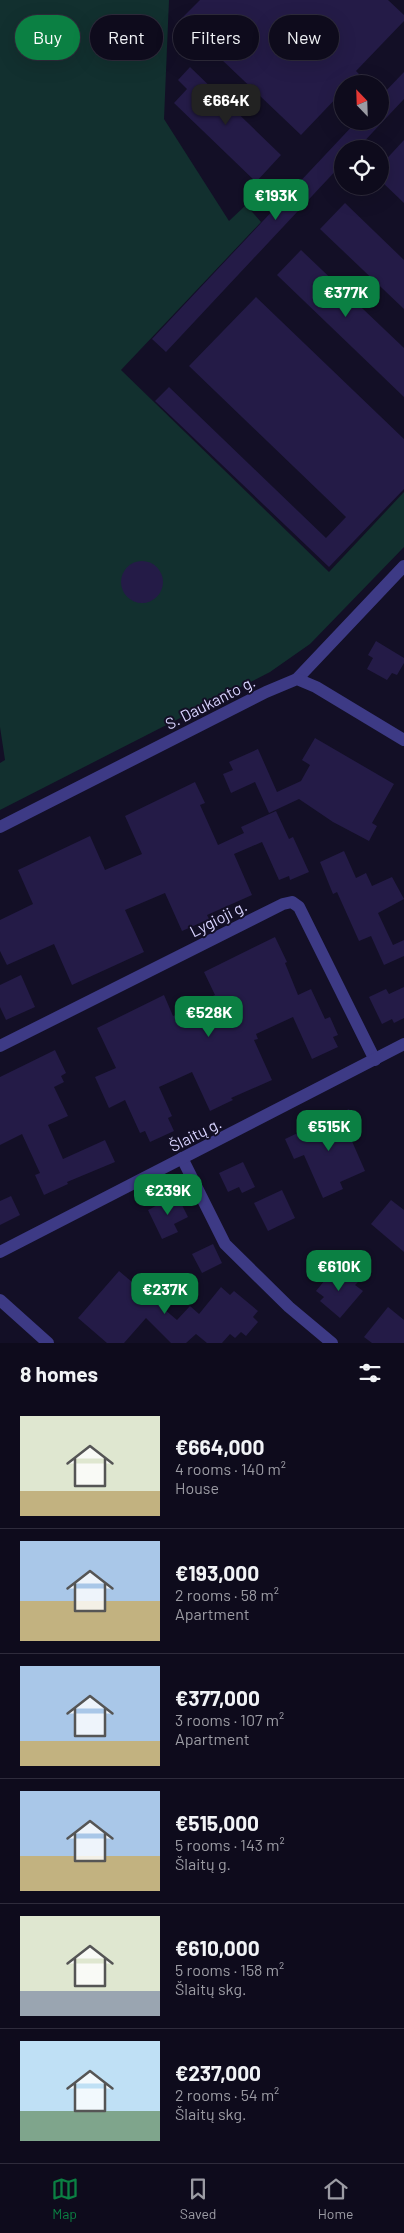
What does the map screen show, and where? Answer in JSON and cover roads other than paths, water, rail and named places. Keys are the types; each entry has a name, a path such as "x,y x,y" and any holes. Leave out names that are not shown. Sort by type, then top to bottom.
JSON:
{"street":[{"name":"S. Daukanto g.","path":"0,827 266,692 297,679 404,566"},
{"path":"297,679 316,687 404,740"},
{"name":"Lygioji g.","path":"0,1046 283,904 292,902 299,907 375,1060"},
{"name":"Šlaitų g.","path":"0,1252 404,1044"},
{"path":"182,1158 225,1244 289,1307 332,1343"},
{"path":"0,1300 48,1343"}]}
